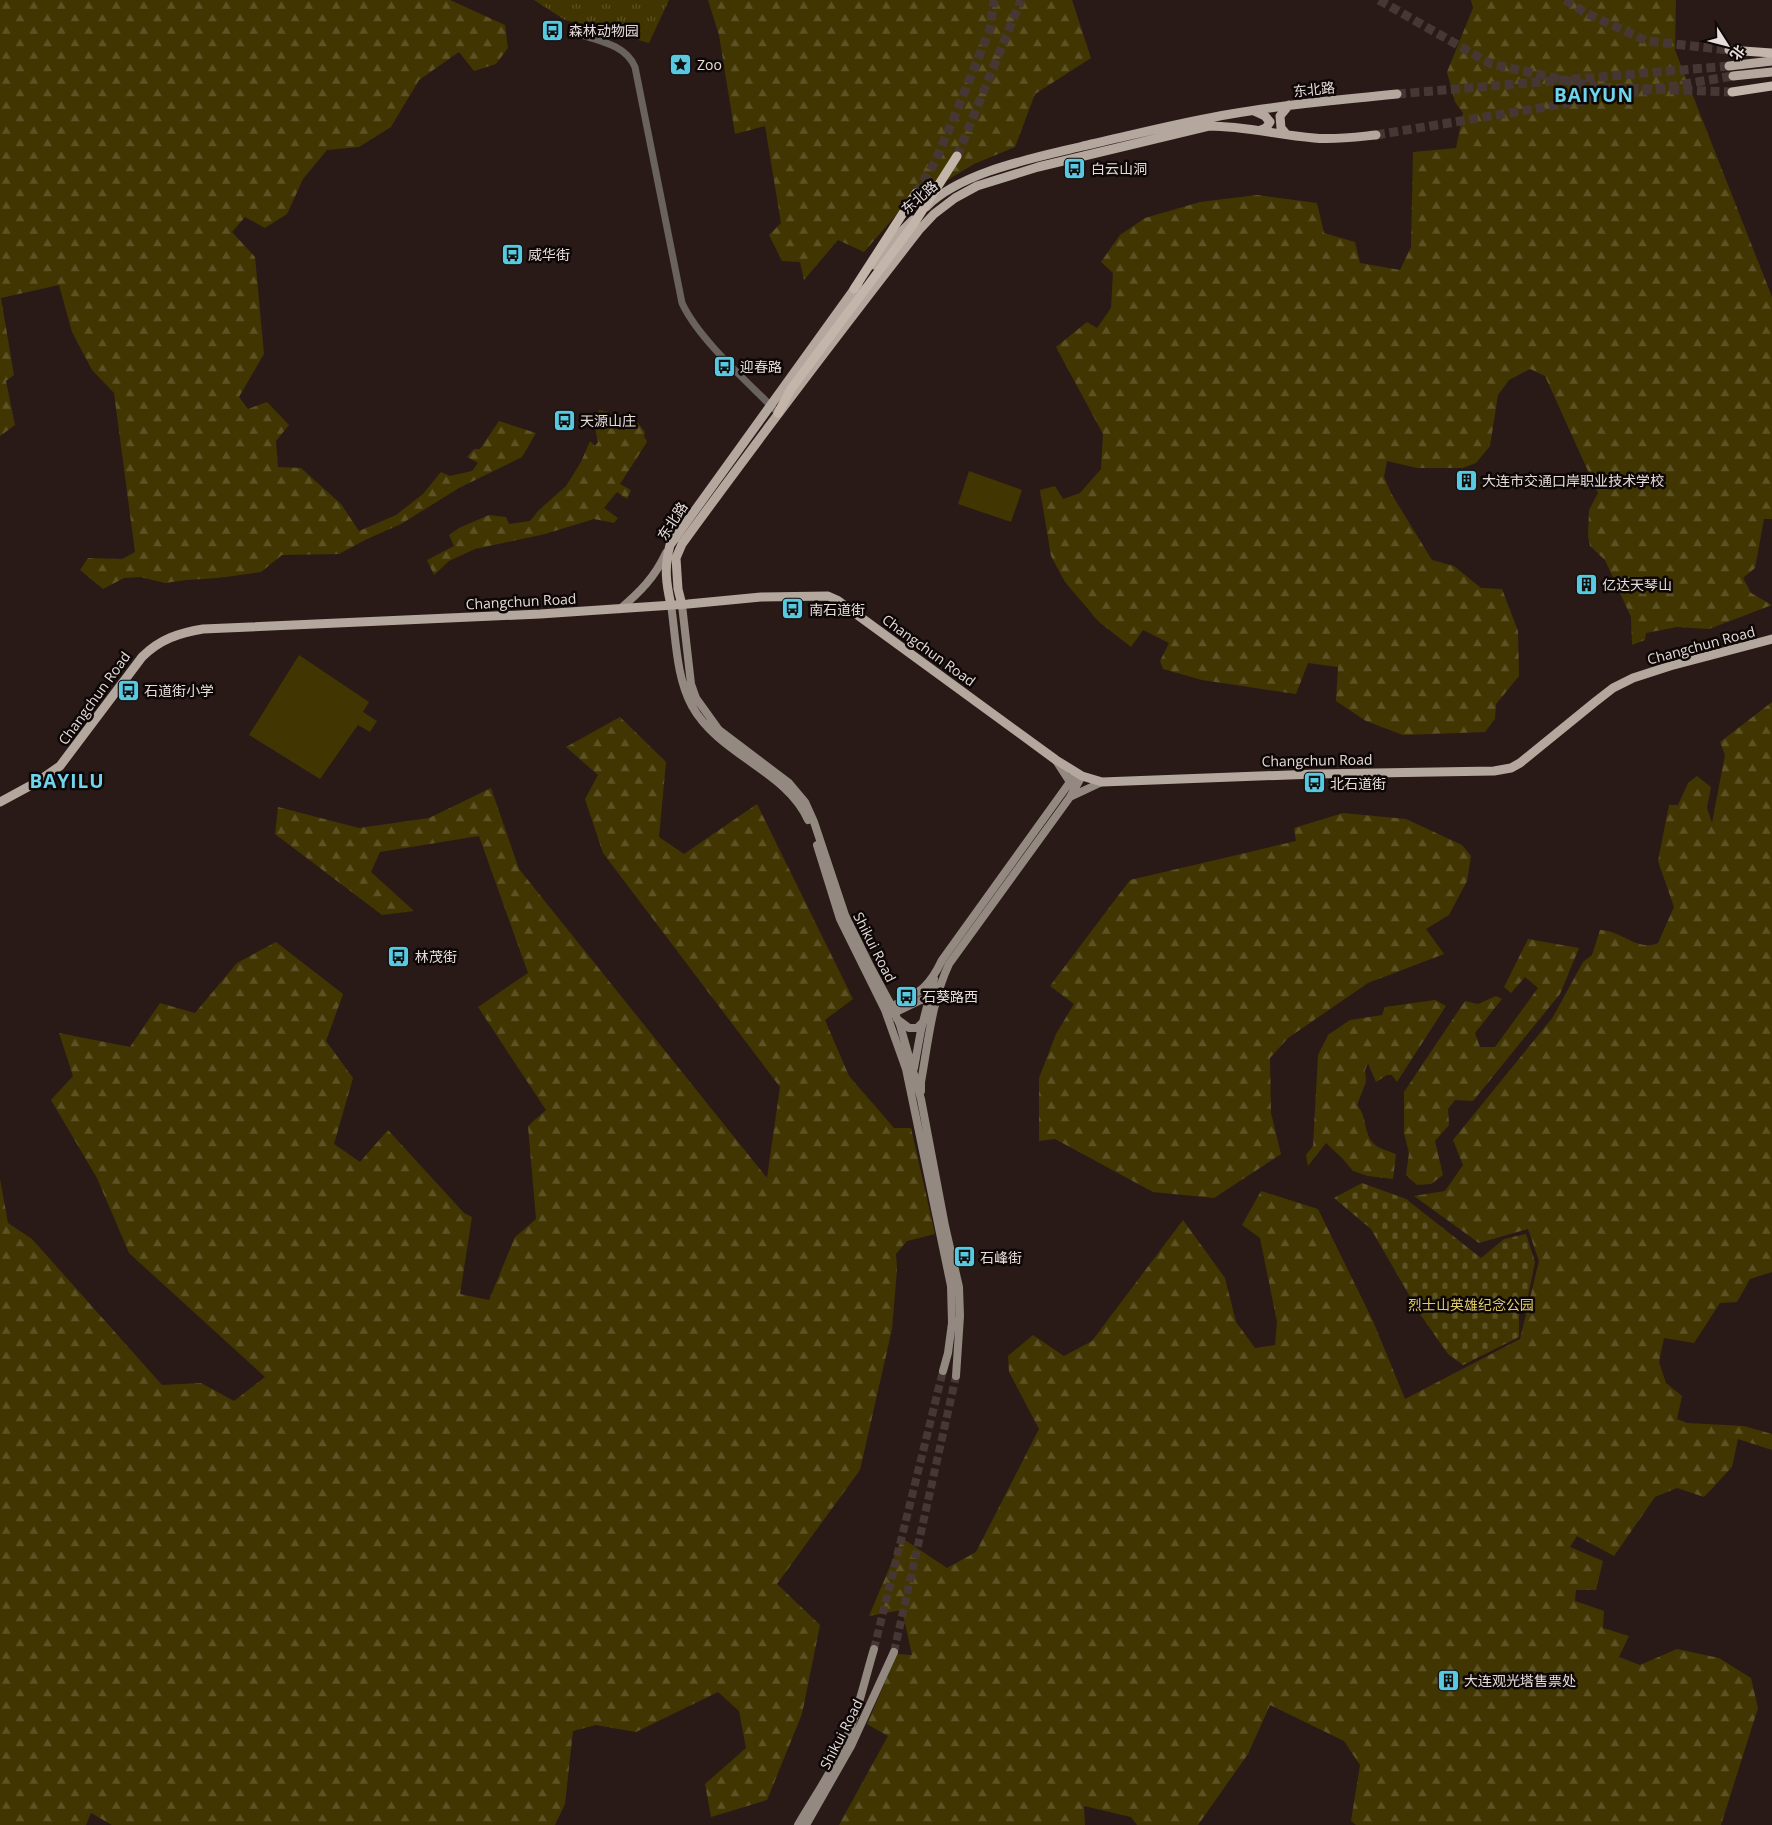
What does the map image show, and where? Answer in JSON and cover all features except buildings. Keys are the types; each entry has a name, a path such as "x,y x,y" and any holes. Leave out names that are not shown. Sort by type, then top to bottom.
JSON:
{"highway":[{"path":"1729,50 1772,53"},
{"path":"1732,92 1772,86"},
{"path":"778,413 792,389 912,225 957,156"},
{"path":"854,289 916,193"}],"main road":[{"path":"1729,66 1772,61"},
{"path":"1734,76 1772,72"},
{"name":"东北路","path":"672,605 667,587 665,563 670,545 854,289 895,238 931,202 947,190 983,174 1034,158 1192,121 1290,105 1397,94"},
{"path":"1286,134 1281,128 1280,116 1290,105"},
{"path":"1253,111 1265,116 1270,122 1266,128 1261,130"},
{"name":"东北路","path":"682,605 678,589 676,558 682,544 778,413 801,386 919,230 934,214 955,198 977,186 1038,166 1209,126 1233,126 1315,138 1376,135"},
{"path":"620,608 641,592 658,570 670,545"},
{"name":"Changchun Road","path":"0,802 43,778 60,766 142,656 160,642 182,632 204,629 511,616 682,605 761,597 828,596 837,600 1056,760 1078,774 1102,782 1305,774 1494,771 1511,768 1531,756 1595,702 1614,688 1633,678 1670,666 1772,639"},
{"name":"Shikui Road","path":"672,605 682,681 692,707 716,736 785,788 799,804 810,825 840,919 892,1013 912,1094 951,1286 952,1323 948,1353 943,1371"},
{"name":"Shikui Road","path":"682,605 691,684 696,698 719,730 789,784 805,802 814,822 845,915 892,1013 913,1071 921,1099 945,1226 959,1287 960,1316 956,1376"},
{"path":"1056,760 1070,782"},
{"path":"912,1094 913,1071 923,1022 935,975 942,960 1070,782 1078,774"},
{"path":"921,1099 921,1082 935,1004 942,979 949,964 1070,797 1078,774"},
{"path":"1070,797 1102,782"},
{"path":"892,1013 919,993 935,975"},
{"path":"892,1013 921,1000 928,1002"},
{"path":"892,1013 909,1028 917,1028 923,1022"},
{"path":"798,1825 832,1770 843,1748 874,1649"},
{"name":"Shikui Road","path":"806,1825 851,1746 894,1652"}],"street":[{"path":"572,32 622,50 632,60 686,313 710,342 778,413"}],"green space":[{"path":"0,0 450,0 505,25 508,48 496,64 474,71 459,52 419,80 391,127 359,147 327,150 303,179 287,214 265,228 245,217 232,232 255,257 264,354 239,397 248,409 267,402 289,425 276,441 278,467 301,468 341,504 359,531 396,515 423,494 441,472 450,476 472,471 478,463 467,457 474,449 480,449 499,421 536,433 522,457 459,488 401,524 339,554 282,555 261,572 218,578 165,583 140,577 124,578 103,589 80,570 88,558 122,559 135,552 114,393 92,370 72,332 59,285 1,298 14,375 6,381 15,425 0,436"},
{"path":"534,0 669,0 649,43 565,20"},
{"path":"708,0 1072,0 1091,58 1035,94 1015,147 974,164 903,207 864,252 838,240 804,280 800,262 782,261 769,235 781,223 765,126 735,134 719,35"},
{"path":"1471,0 1676,0 1675,50 1772,297 1772,519 1764,519 1755,568 1743,578 1751,593 1772,605 1709,629 1677,627 1646,633 1645,640 1632,645 1631,617 1605,560 1590,546 1588,536 1589,510 1598,493 1545,376 1530,369 1509,380 1498,395 1490,446 1476,463 1463,468 1417,468 1387,461 1384,477 1391,493 1432,560 1454,566 1481,588 1502,589 1518,631 1519,676 1496,704 1495,719 1485,732 1403,735 1366,721 1336,701 1338,667 1308,663 1296,694 1202,680 1163,669 1160,661 1169,643 1143,630 1131,647 1099,622 1065,582 1051,556 1040,490 1055,486 1063,499 1080,493 1101,469 1103,434 1056,347 1087,322 1097,328 1111,308 1113,273 1101,262 1120,235 1145,218 1200,202 1257,195 1317,203 1324,233 1355,242 1360,263 1400,270 1411,247 1413,152 1456,148 1463,113 1455,102 1447,72 1473,8"},
{"path":"599,410 608,412 607,418 616,428 623,416 638,423 645,432 644,436 647,442 620,484 631,490 627,499 617,492 604,508 618,518 614,523 594,519 545,534 475,549 449,561 434,575 427,560 454,546 449,535 459,528 489,515 506,517 509,524 530,521 539,510 566,486 581,462 590,441 595,446 598,442 594,423"},
{"path":"969,471 1022,490 1011,522 958,504"},
{"path":"299,655 369,702 363,712 377,721 370,732 358,725 320,779 249,735"},
{"path":"1772,702 1772,1272 1750,1279 1737,1302 1720,1303 1694,1343 1664,1338 1659,1362 1666,1383 1682,1396 1677,1419 1687,1423 1744,1426 1772,1434 1772,1450 1738,1439 1732,1467 1704,1497 1677,1488 1655,1497 1614,1556 1577,1536 1570,1547 1603,1561 1596,1590 1576,1590 1575,1601 1604,1611 1603,1628 1629,1636 1619,1657 1640,1665 1677,1649 1719,1658 1751,1678 1758,1708 1721,1825 1356,1825 1351,1821 1360,1765 1344,1741 1270,1705 1248,1754 1198,1825 1137,1825 1131,1817 1084,1806 1085,1825 839,1825 888,1736 867,1724 897,1654 912,1655 902,1610 869,1616 902,1538 947,1568 976,1552 1039,1429 1009,1372 1008,1356 1033,1335 1064,1356 1092,1341 1183,1220 1225,1278 1236,1322 1255,1348 1275,1345 1277,1322 1260,1238 1242,1225 1261,1191 1318,1209 1373,1321 1405,1399 1520,1339 1539,1261 1528,1229 1479,1243 1414,1196 1445,1191 1463,1165 1453,1140 1553,1017 1583,962 1592,955 1600,930 1615,933 1643,945 1658,943 1674,907 1658,861 1669,805 1678,805 1688,783 1697,776 1711,787 1707,808 1712,823 1725,755 1720,742"},
{"path":"620,717 666,762 659,837 684,854 757,804 853,999 825,1020 849,1076 894,1128 911,1128 935,1234 907,1241 896,1254 897,1270 892,1329 860,1470 777,1584 820,1625 802,1714 767,1800 711,1817 705,1784 746,1748 739,1711 718,1692 636,1732 596,1725 573,1731 565,1804 555,1825 112,1825 91,1813 86,1825 0,1825 0,1179 8,1223 32,1239 162,1385 201,1383 234,1401 265,1377 129,1253 97,1178 51,1100 73,1076 59,1033 130,1047 160,1003 195,1013 237,963 276,942 343,994 326,1041 353,1078 334,1144 360,1162 388,1130 464,1213 472,1217 460,1294 489,1300 515,1237 536,1219 528,1126 546,1110 478,1007 528,973 479,836 380,852 371,872 414,911 382,915 275,834 278,807 359,828 429,818 491,788 519,869 767,1178 780,1087 603,853 585,799 598,775 566,747"},
{"path":"1343,813 1406,819 1462,845 1471,856 1467,881 1449,915 1426,929 1444,954 1368,983 1288,1038 1270,1058 1271,1113 1281,1154 1214,1198 1153,1192 1055,1139 1039,1141 1039,1078 1056,1034 1074,1004 1050,986 1130,880 1296,841 1294,828"},
{"path":"1528,939 1579,948 1560,994 1473,1101 1455,1100 1448,1109 1449,1125 1435,1141 1443,1175 1431,1184 1417,1185 1406,1175 1409,1153 1404,1133 1404,1092 1465,1001 1478,1004 1496,996 1502,999 1475,1033 1480,1047 1495,1047 1538,988 1525,977 1511,993 1504,987"},
{"path":"1435,1000 1446,1006 1397,1082 1392,1075 1387,1075 1376,1082 1368,1063 1365,1070 1366,1082 1357,1105 1363,1115 1368,1135 1374,1144 1396,1154 1393,1179 1368,1176 1353,1171 1326,1143 1308,1166 1306,1155 1313,1146 1318,1055 1328,1035 1350,1020 1382,1015 1385,1007"},
{"name":"烈士山英雄纪念公园","path":"1362,1183 1406,1199 1481,1258 1504,1239 1526,1234 1535,1262 1527,1301 1519,1303 1519,1337 1463,1365 1448,1354 1420,1314 1371,1229 1334,1198"}],"tunnel":[{"path":"916,193 935,162 990,29 994,0"},
{"path":"957,156 1021,0"},
{"path":"1379,0 1491,64 1596,87 1732,92"},
{"path":"1565,0 1586,13 1647,41 1729,50"},
{"path":"1397,94 1729,66"},
{"path":"1376,135 1733,76"},
{"path":"874,1649 943,1371"},
{"path":"894,1652 956,1376"}],"place":[{"name":"森林动物园","path":"553,30"},
{"name":"Zoo","path":"681,64"},
{"name":"白云山洞","path":"1075,168"},
{"name":"威华街","path":"512,254"},
{"name":"迎春路","path":"724,366"},
{"name":"天源山庄","path":"564,420"},
{"name":"大连市交通口岸职业技术学校","path":"1466,480"},
{"name":"亿达天琴山","path":"1586,584"},
{"name":"南石道街","path":"793,609"},
{"name":"石道街小学","path":"128,690"},
{"name":"北石道街","path":"1314,783"},
{"name":"林茂街","path":"399,956"},
{"name":"石葵路西","path":"906,996"},
{"name":"石峰街","path":"964,1257"},
{"name":"大连观光塔售票处","path":"1448,1680"}],"district":[{"name":"BAIYUN","path":"1594,95"},
{"name":"BAYILU","path":"67,781"}]}
